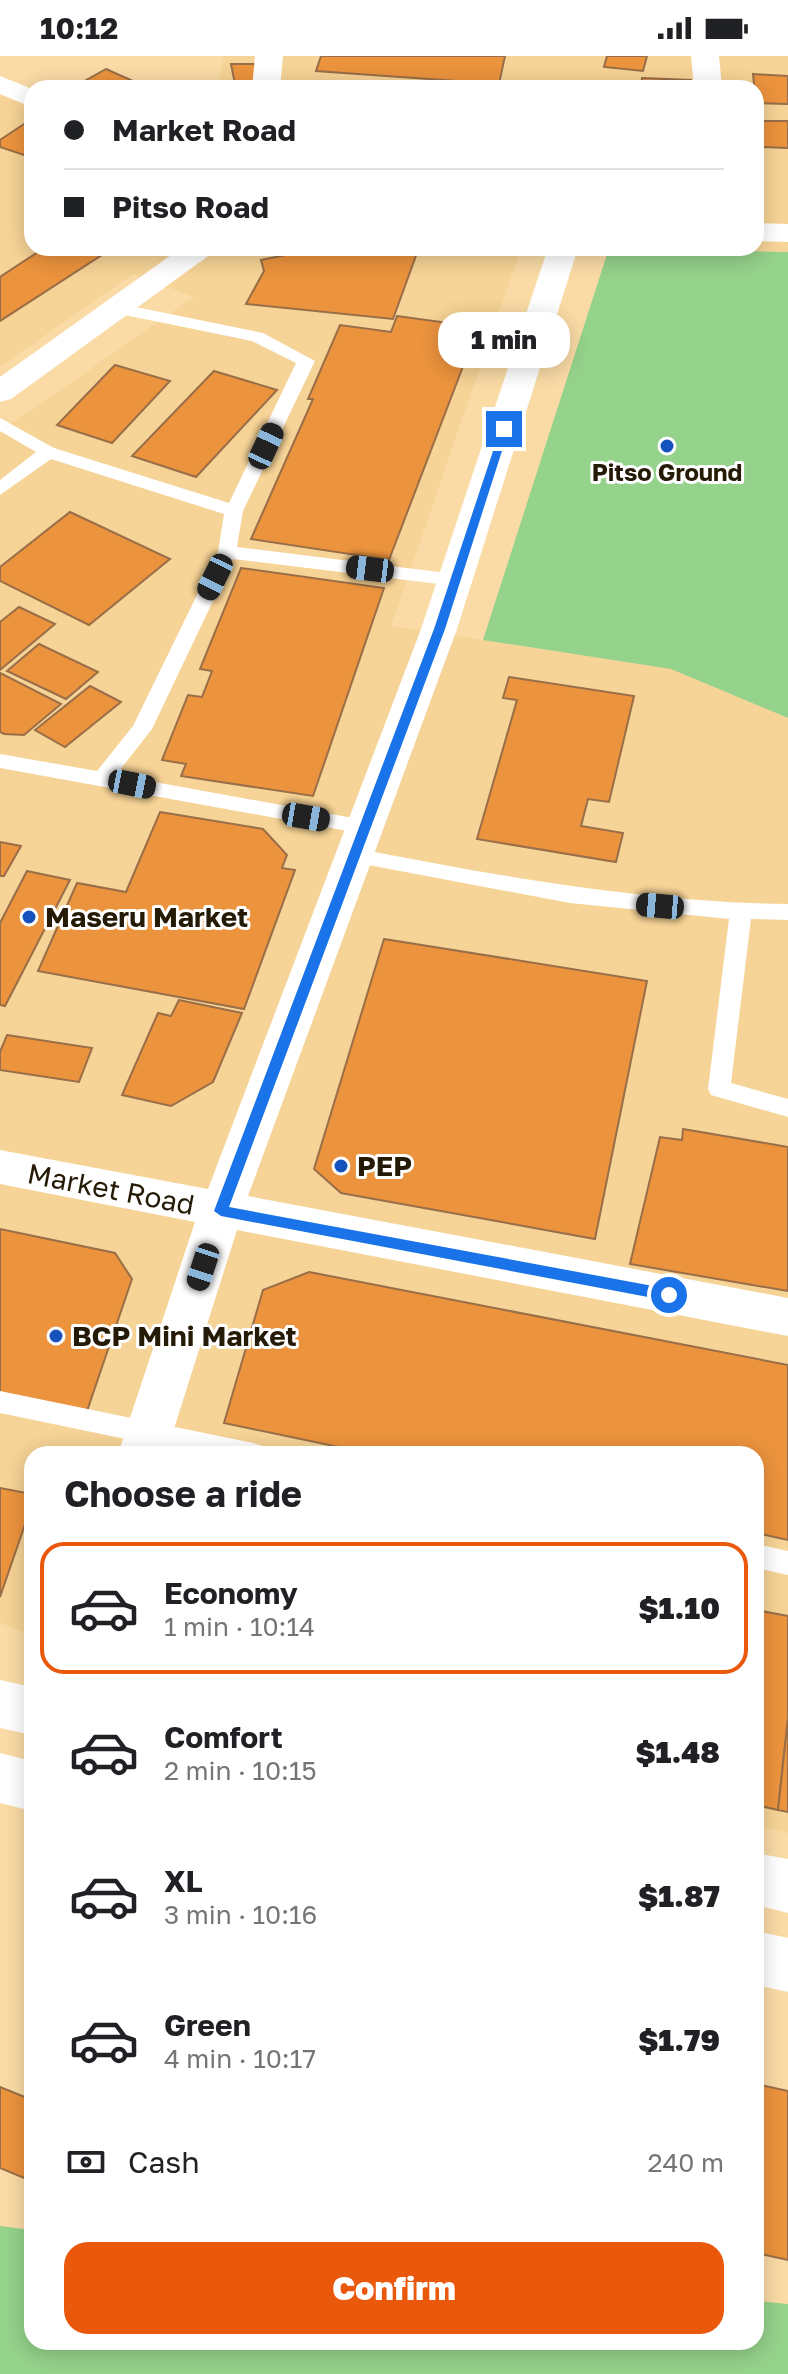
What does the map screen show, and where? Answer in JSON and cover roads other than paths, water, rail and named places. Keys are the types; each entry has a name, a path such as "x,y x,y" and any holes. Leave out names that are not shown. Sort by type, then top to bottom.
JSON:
{"street":[{"path":"267,80 269,56"},
{"path":"705,56 707,80"},
{"path":"0,84 24,95"},
{"path":"764,232 788,233"},
{"path":"0,392 189,256"},
{"path":"145,1443 221,1211 455,580 560,256"},
{"name":"Market Road","path":"0,1167 788,1317"},
{"path":"0,1704 24,1709"},
{"path":"0,1778 24,1784"},
{"path":"764,1881 788,1886"},
{"path":"764,1960 788,1965"}],"lane":[{"path":"102,779 142,729 227,552 234,511 306,361 257,337 116,308"},
{"path":"0,423 48,452 234,511"},
{"path":"0,489 48,452"},
{"path":"227,552 455,580"},
{"path":"0,761 102,779 606,901 788,912"},
{"path":"741,911 719,1089 788,1108"},
{"path":"0,1402 145,1443 174,1446"},
{"path":"764,1558 788,1563"}],"place":[{"name":"Pitso Ground","path":"667,446"},
{"name":"Maseru Market","path":"29,917"},
{"name":"PEP","path":"341,1166"},
{"name":"BCP Mini Market","path":"56,1336"}]}
